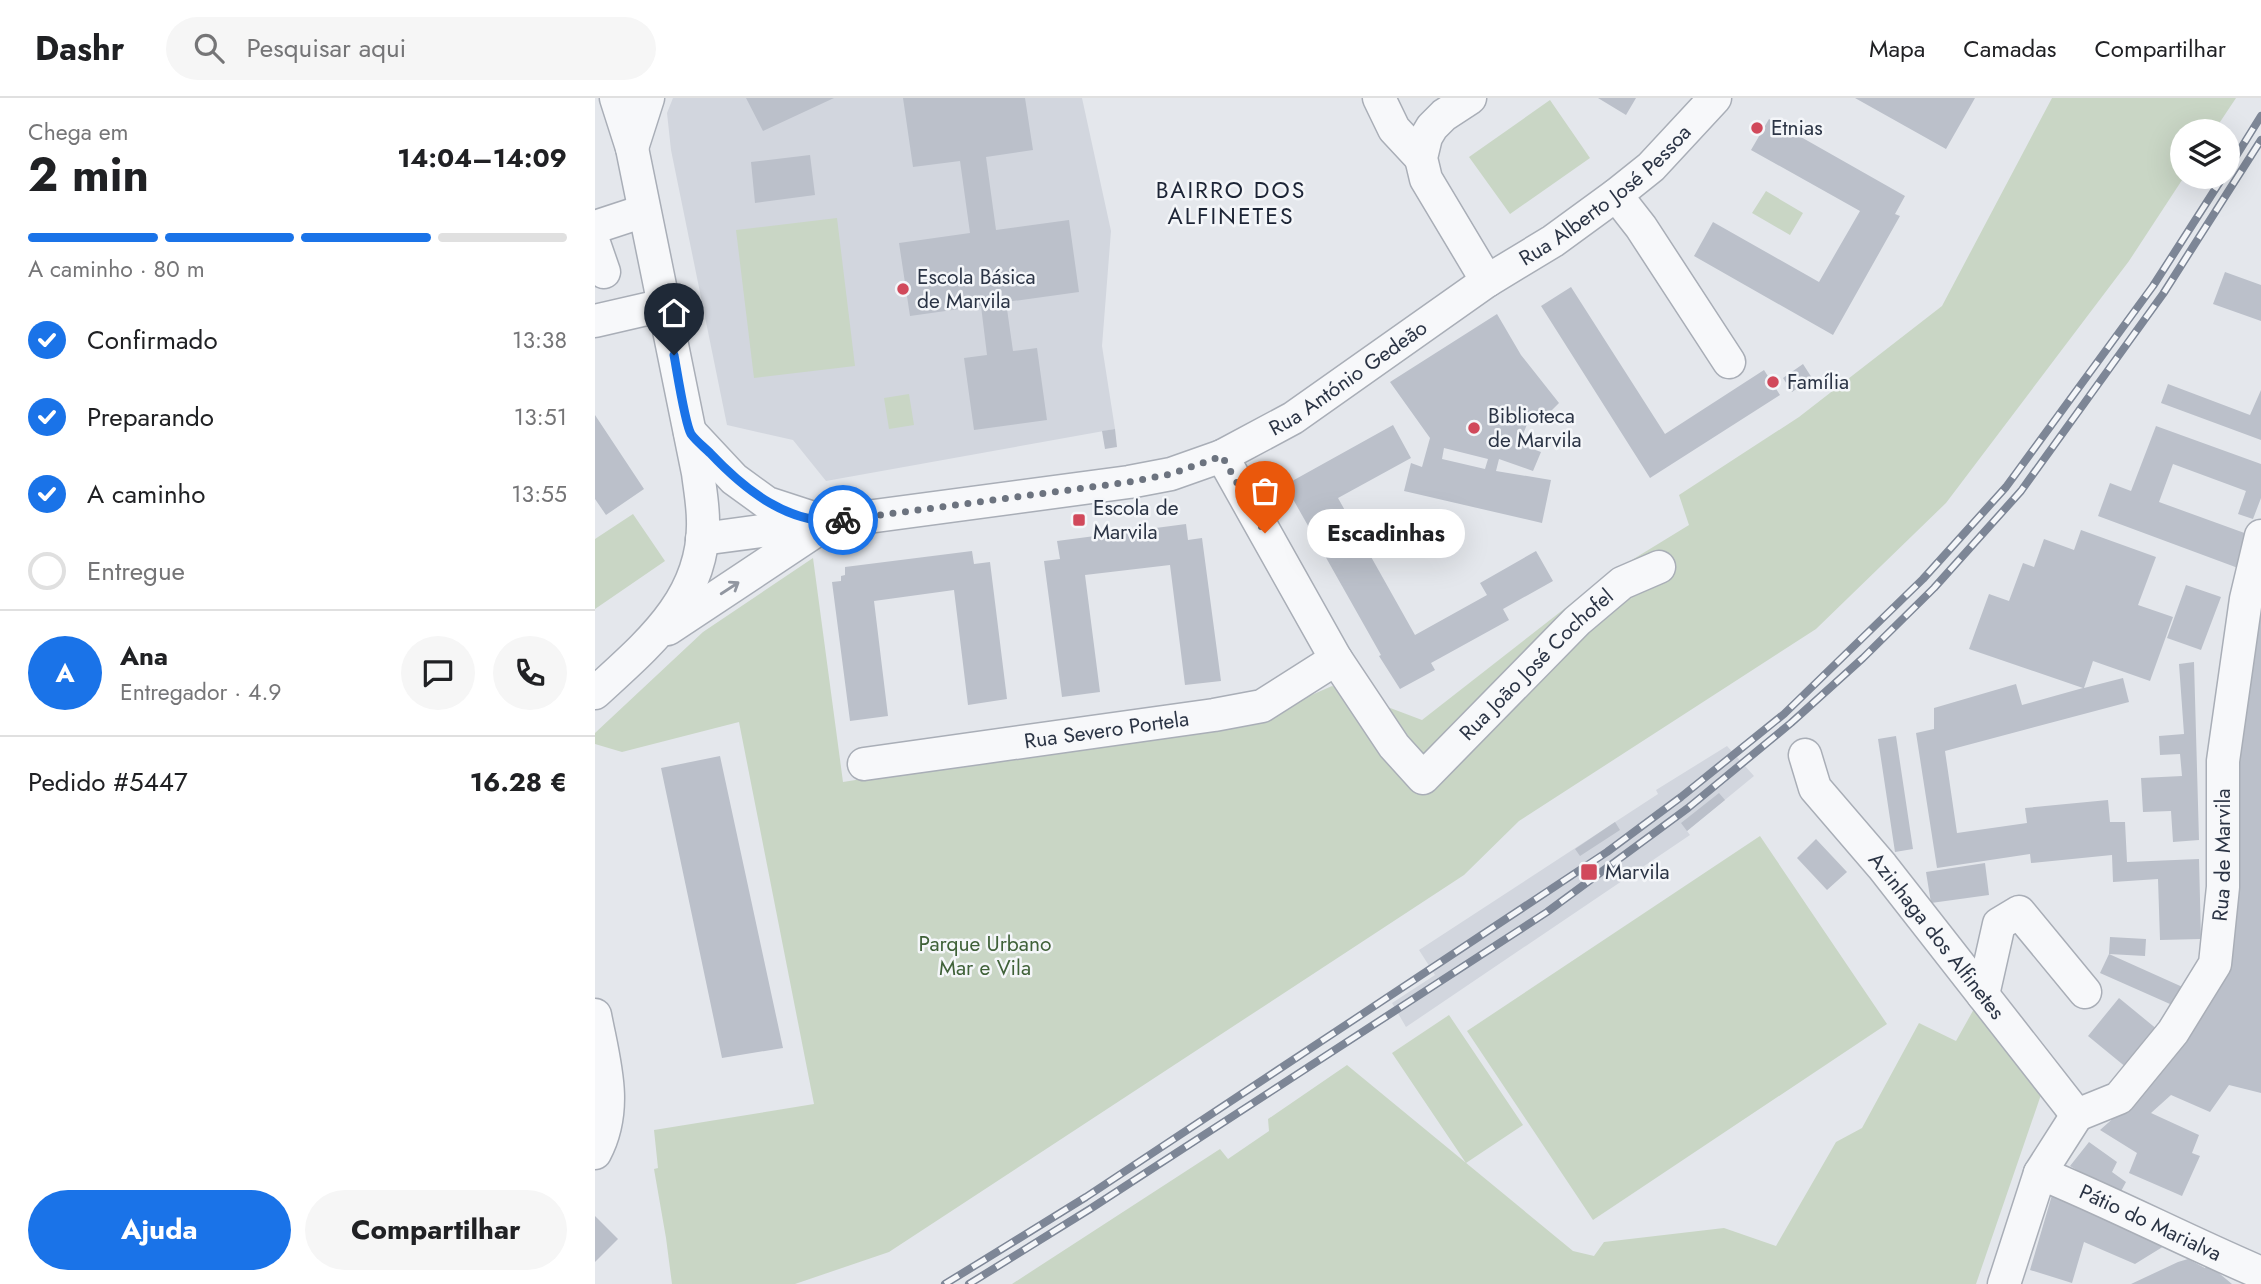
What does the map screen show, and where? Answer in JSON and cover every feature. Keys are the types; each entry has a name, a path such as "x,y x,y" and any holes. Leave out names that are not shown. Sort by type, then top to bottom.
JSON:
{"street":[{"path":"595,693 665,626 687,592 699,558 702,539 702,504 690,432 632,148 616,98"},
{"path":"632,148 648,98"},
{"path":"1379,98 1394,129 1421,158"},
{"path":"1469,98 1432,127 1426,137 1421,158 1426,179 1487,281"},
{"name":"Rua Alberto José Pessoa","path":"1487,281 1553,241 1651,167 1715,98"},
{"path":"1616,195 1641,227 1729,362"},
{"path":"595,227 644,211"},
{"name":"Rua António Gedeão","path":"702,539 1129,482 1171,474 1222,456 1293,418 1487,281"},
{"path":"595,321 664,305"},
{"name":"Rua António Gedeão","path":"690,432 734,479 767,503 794,514 828,522"},
{"path":"1222,456 1336,659"},
{"name":"Rua António Gedeão","path":"653,639 828,522"},
{"name":"Rua de Marvila","path":"2077,1115 2119,1097 2173,1032 2215,964 2223,887 2223,761 2244,613 2261,536"},
{"name":"Rua João José Cochofel","path":"1336,659 1394,746 1423,778 1577,621 1622,583 1659,567"},
{"name":"Rua Severo Portela","path":"864,764 1262,706 1336,659"},
{"name":"Azinhaga dos Alfinetes","path":"1805,755 1815,788 1882,866 2077,1115"},
{"path":"1983,995 1999,924 2019,912 2085,992"},
{"path":"595,1015 610,1096 606,1128 595,1153"},
{"path":"2004,1284 2039,1173 2077,1115"},
{"name":"Pátio do Marialva","path":"2039,1173 2261,1273"}],"shaded area":[{"name":"Escola Básica de Marvila","path":"673,98 1082,98 1111,231 1102,346 1115,429 826,481 793,440 727,425 671,150 667,113"},
{"path":"1727,746 1754,776 1687,831 1690,835 1406,1027 1392,1003 1435,975 1419,950 1658,794 1656,790"}],"green space":[{"name":"Parque Urbano Mar e Vila","path":"2052,98 2236,98 2222,119 2170,119 2170,189 2176,189 2129,261 1946,503 1816,629 1519,821 1464,875 889,1252 795,1284 672,1284 654,1169 658,1168 654,1130 814,1104 739,722 622,752 595,744 595,733 703,632 813,558 843,782 1266,715 1332,686 1422,720 1609,574 1689,525 1679,495 1799,417 1942,306"},
{"path":"1550,100 1590,158 1510,214 1469,157"},
{"path":"1766,191 1803,213 1790,235 1752,213"},
{"path":"837,218 855,366 754,378 736,230"},
{"path":"909,394 914,425 889,429 884,398"},
{"path":"633,514 665,561 595,609 595,539"},
{"path":"1760,836 1887,1024 1593,1220 1467,1031"},
{"path":"1979,1000 2044,1086 1976,1284 1012,1284 1220,1149 1228,1159 1269,1131 1268,1119 1347,1065 1573,1251 1594,1256 1604,1242 1724,1228 1776,1246 1836,1142 1862,1128 1919,1023 1956,1041"},
{"path":"1449,1015 1523,1125 1466,1163 1392,1053"}],"building":[{"path":"746,98 834,98 763,131"},
{"path":"903,98 1025,98 1033,150 986,157 996,230 1069,220 1079,292 1006,302 1013,351 1037,348 1047,420 974,430 964,358 987,355 981,306 910,316 899,243 970,233 960,161 913,167"},
{"path":"1598,98 1636,98 1626,115"},
{"path":"1855,98 1975,98 1946,149"},
{"path":"1769,119 1905,196 1895,214 1900,216 1833,335 1694,256 1713,222 1819,282 1860,211 1751,150"},
{"path":"810,155 815,195 755,203 751,162"},
{"path":"2225,272 2261,285 2261,321 2213,304"},
{"path":"1571,287 1665,434 1764,370 1780,395 1650,478 1541,306"},
{"name":"Biblioteca de Marvila","path":"1497,314 1521,355 1559,403 1548,414 1530,417 1519,444 1541,452 1533,471 1499,459 1496,471 1551,480 1542,523 1404,491 1411,463 1422,467 1430,438 1390,382","holes":["1444,448 1488,459 1485,469 1442,459"]},
{"path":"1803,364 1812,378 1792,392 1783,378"},
{"path":"2168,384 2250,415 2261,390 2261,440 2161,403"},
{"path":"595,415 644,489 606,515 595,499"},
{"path":"1393,425 1411,458 1338,498 1415,635 1487,595 1480,583 1536,551 1553,581 1503,609 1509,620 1431,663 1435,670 1400,689 1285,485"},
{"path":"2156,426 2261,464 2261,498 2253,519 2238,514 2246,491 2173,464 2159,502 2250,535 2238,568 2098,516 2110,483 2131,491"},
{"path":"1115,429 1117,447 1105,449 1102,431"},
{"path":"1186,524 1188,540 1202,538 1221,681 1185,685 1170,565 1085,575 1100,692 1062,697 1044,561 1060,559 1057,541"},
{"path":"2081,530 2156,557 2138,605 2173,617 2150,681 2093,661 2084,688 2123,678 2129,702 1945,751 1957,833 2027,823 2025,808 2108,800 2110,822 2125,822 2127,862 2199,859 2201,939 2160,940 2158,879 2113,882 2112,855 2031,863 2030,854 1937,868 1916,733 1934,729 1934,708 2016,684 2022,705 2083,688 1969,649 1989,594 2009,601 2023,563 2034,567 2044,539 2074,550"},
{"path":"972,551 974,564 990,562 1007,699 968,705 954,590 874,601 888,716 850,721 832,582 841,581 841,576 845,575 845,567"},
{"path":"2186,585 2221,597 2201,650 2167,638"},
{"path":"2261,603 2261,1093 2229,1085 2210,1112 2171,1095 2151,1113 2199,1135 2192,1153 2200,1156 2182,1196 2129,1173 2137,1153 2100,1130 2117,1115 2233,938 2237,911 2234,735"},
{"path":"2194,662 2199,840 2173,842 2171,811 2143,812 2141,778 2182,776 2180,754 2160,755 2159,736 2184,734 2179,664"},
{"path":"1896,736 1913,849 1895,852 1878,739"},
{"path":"720,756 783,1048 722,1058 661,768"},
{"path":"1719,793 1725,800 1687,831 1681,823"},
{"path":"1615,822 1620,830 1580,856 1575,849"},
{"path":"1816,839 1847,872 1827,890 1797,858"},
{"path":"1985,863 1989,895 1931,903 1926,872"},
{"path":"2110,937 2146,939 2145,956 2109,954"},
{"path":"2109,954 2187,989 2179,1008 2100,973"},
{"path":"2119,998 2158,1030 2127,1068 2088,1036"},
{"path":"2089,1142 2117,1162 2112,1172 2126,1182 2119,1195 2070,1166"},
{"path":"2052,1195 2169,1243 2135,1264 2084,1242 2072,1283 2030,1270"},
{"path":"595,1216 618,1239 595,1262"},
{"path":"2188,1259 2205,1268 2208,1264 2232,1284 2131,1284 2178,1262"}],"railway":[{"path":"2240,150 2261,116"},
{"path":"969,1284 1090,1209 1547,912 1688,808 1791,723 1863,658 1934,588 2021,491 2163,294 2261,140"},
{"path":"945,1284 1086,1197 1607,852 1681,797 1784,714 1923,579 2006,487 2153,286 2215,189"}],"way so far":[{"path":"843,520 1129,482 1171,474 1222,456 1265,533"}],"place":[{"name":"Etnias","path":"1757,128"},
{"name":"Escola Básica de Marvila","path":"903,289"},
{"name":"Família","path":"1773,382"},
{"name":"Biblioteca de Marvila","path":"1474,428"},
{"name":"Escola de Marvila","path":"1079,520"},
{"name":"Escadinhas","path":"1265,533"},
{"name":"Marvila","path":"1589,872"}],"district":[{"name":"BAIRRO DOS ALFINETES","path":"1231,203"}],"route":[{"path":"674,355 690,432 734,479 767,503 794,514 828,522 843,520"}]}
